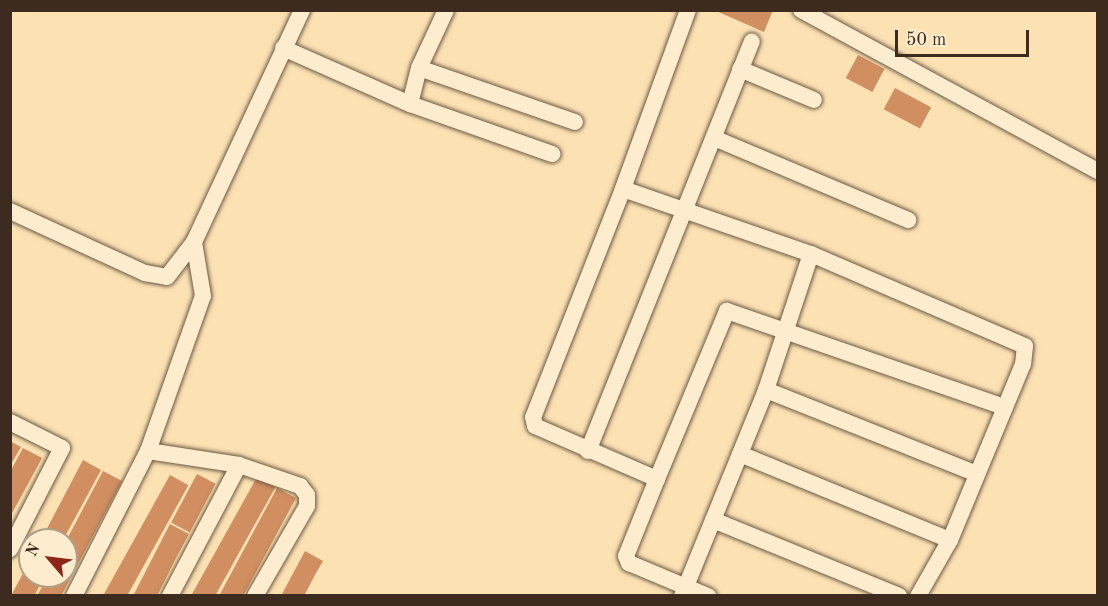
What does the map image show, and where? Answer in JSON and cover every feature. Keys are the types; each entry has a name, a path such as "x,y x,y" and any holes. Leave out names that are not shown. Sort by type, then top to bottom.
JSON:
{"street":[{"path":"10,211 145,273 167,277 194,242 302,10"},
{"path":"410,104 419,68 446,10"},
{"path":"657,479 540,432 533,417 623,189 688,10"},
{"path":"801,10 1098,171"},
{"path":"588,451 752,42"},
{"path":"283,48 410,104 552,154"},
{"path":"419,68 574,122"},
{"path":"740,69 814,100"},
{"path":"714,138 908,220"},
{"path":"623,189 685,213 811,254 1022,342 1023,364 950,540 918,596"},
{"path":"75,596 148,451 203,296 194,242"},
{"path":"684,591 766,390 811,254"},
{"path":"708,596 684,591 629,563 626,556 724,314 786,327 1005,407"},
{"path":"766,390 977,474"},
{"path":"10,422 62,448 10,549"},
{"path":"148,451 239,465 300,486 307,495 307,506 255,596"},
{"path":"740,454 950,540"},
{"path":"170,596 239,465"},
{"path":"713,520 899,596"}],"building":[{"path":"714,10 773,10 764,32"},
{"path":"858,55 884,69 872,92 846,78"},
{"path":"895,88 931,107 920,128 884,109"},
{"path":"10,441 21,447 10,466"},
{"path":"23,448 42,458 10,517 10,472"},
{"path":"83,460 101,470 70,528 47,528"},
{"path":"103,471 122,481 78,564 78,528 73,528"},
{"path":"197,474 216,484 190,532 171,523"},
{"path":"170,475 188,485 127,596 104,594"},
{"path":"257,477 275,487 215,596 192,595"},
{"path":"277,488 296,498 243,596 219,596"},
{"path":"170,524 189,534 157,596 133,596"},
{"path":"305,551 323,561 304,596 281,596"},
{"path":"18,583 18,588 38,588 34,596 11,596"},
{"path":"41,588 65,588 61,596 37,596"}]}
